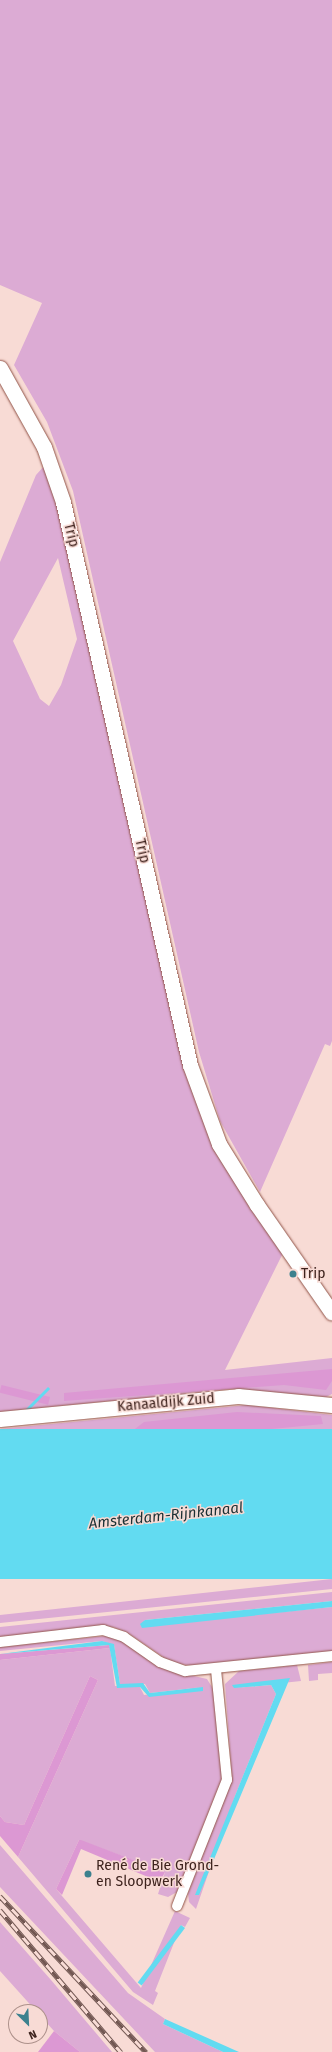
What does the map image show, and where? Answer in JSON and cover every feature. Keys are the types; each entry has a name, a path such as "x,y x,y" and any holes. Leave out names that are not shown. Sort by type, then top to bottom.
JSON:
{"street":[{"name":"Trip","path":"0,368 44,447 63,502 190,1064 219,1144 257,1206 332,1313"},
{"name":"Kanaaldijk Zuid","path":"0,1419 238,1396 332,1405"},
{"path":"0,1642 103,1630 124,1637 175,1668 216,1669 332,1656"},
{"path":"177,1906 227,1780 216,1669"}],"shaded area":[{"path":"0,0 332,0 332,1041 330,1046 325,1044 260,1192 220,1121 199,1052 73,491 47,422 14,365 42,303 0,285"},
{"path":"45,465 54,491 189,1078 283,1253 225,1370 332,1358 332,1394 326,1397 231,1389 0,1412 0,562 36,475","holes":["58,558 77,639 61,685 49,706 40,699 13,641"]},
{"path":"332,1369 332,1381 326,1390 284,1385 64,1401 64,1393"},
{"path":"1,1385 50,1397 48,1405 0,1393"},
{"path":"247,1405 332,1415 332,1429 0,1463 0,1429"},
{"path":"237,1412 321,1416 323,1424 0,1456 0,1445 131,1432 144,1422"},
{"path":"332,1579 332,1589 0,1623 0,1615"},
{"path":"332,1592 332,1601 145,1620 141,1626 332,1607 332,1652 195,1666 172,1663 128,1633 113,1627 0,1637 0,1627"},
{"path":"105,1636 117,1638 168,1670 207,1679 215,1692 223,1776 177,1892 168,1897 158,1894 165,1872 79,1840 56,1889 141,1988 175,1911 190,1918 185,1927 181,1925 155,1991 158,1993 153,2005 133,1992 18,1857 98,1680 90,1676 24,1825 5,1822 0,1816 0,1660 110,1648 115,1686 140,1687 144,1695 203,1687 150,1693 145,1684 120,1684 114,1645 102,1641 0,1651 0,1647"},
{"path":"109,1645 110,1648 0,1660 0,1654"},
{"path":"332,1662 332,1673 318,1674 318,1680 309,1681 308,1665"},
{"path":"297,1665 301,1681 234,1688 271,1685 276,1694 235,1796 196,1909 189,1902 188,1893 232,1779 225,1684 239,1671"},
{"path":"90,1676 98,1680 18,1857 0,1836 0,1816 5,1822 24,1825"},
{"path":"79,1840 165,1872 160,1882 81,1849 62,1895 56,1889"},
{"path":"0,1845 128,1993 165,2019 163,2024 223,2052 155,2052 0,1887"},
{"path":"0,1922 112,2052 80,2052 48,2024 48,2004 30,2004 0,1971"},
{"path":"54,2031 80,2052 38,2052 44,2044 48,2044 48,2039"}],"water":[{"path":"48,1387 50,1389 16,1423 14,1421"},
{"name":"Amsterdam-Rijnkanaal","path":"0,1429 332,1429 332,1579 0,1579"},
{"path":"332,1601 332,1607 142,1628 140,1624 145,1620"},
{"path":"102,1641 114,1644 120,1684 143,1683 150,1693 203,1687 203,1691 149,1697 140,1687 117,1688 109,1645 0,1654"},
{"path":"290,1678 199,1895 195,1895 276,1694 271,1685 234,1688 232,1685"},
{"path":"181,1925 185,1928 142,1986 138,1983"},
{"path":"165,2019 239,2052 223,2052 163,2024"}],"railway":[{"path":"0,1896 146,2052"},
{"path":"0,1910 121,2052"}],"place":[{"name":"Trip","path":"293,1274"},
{"name":"René de Bie Grond- en Sloopwerk","path":"88,1874"}]}
